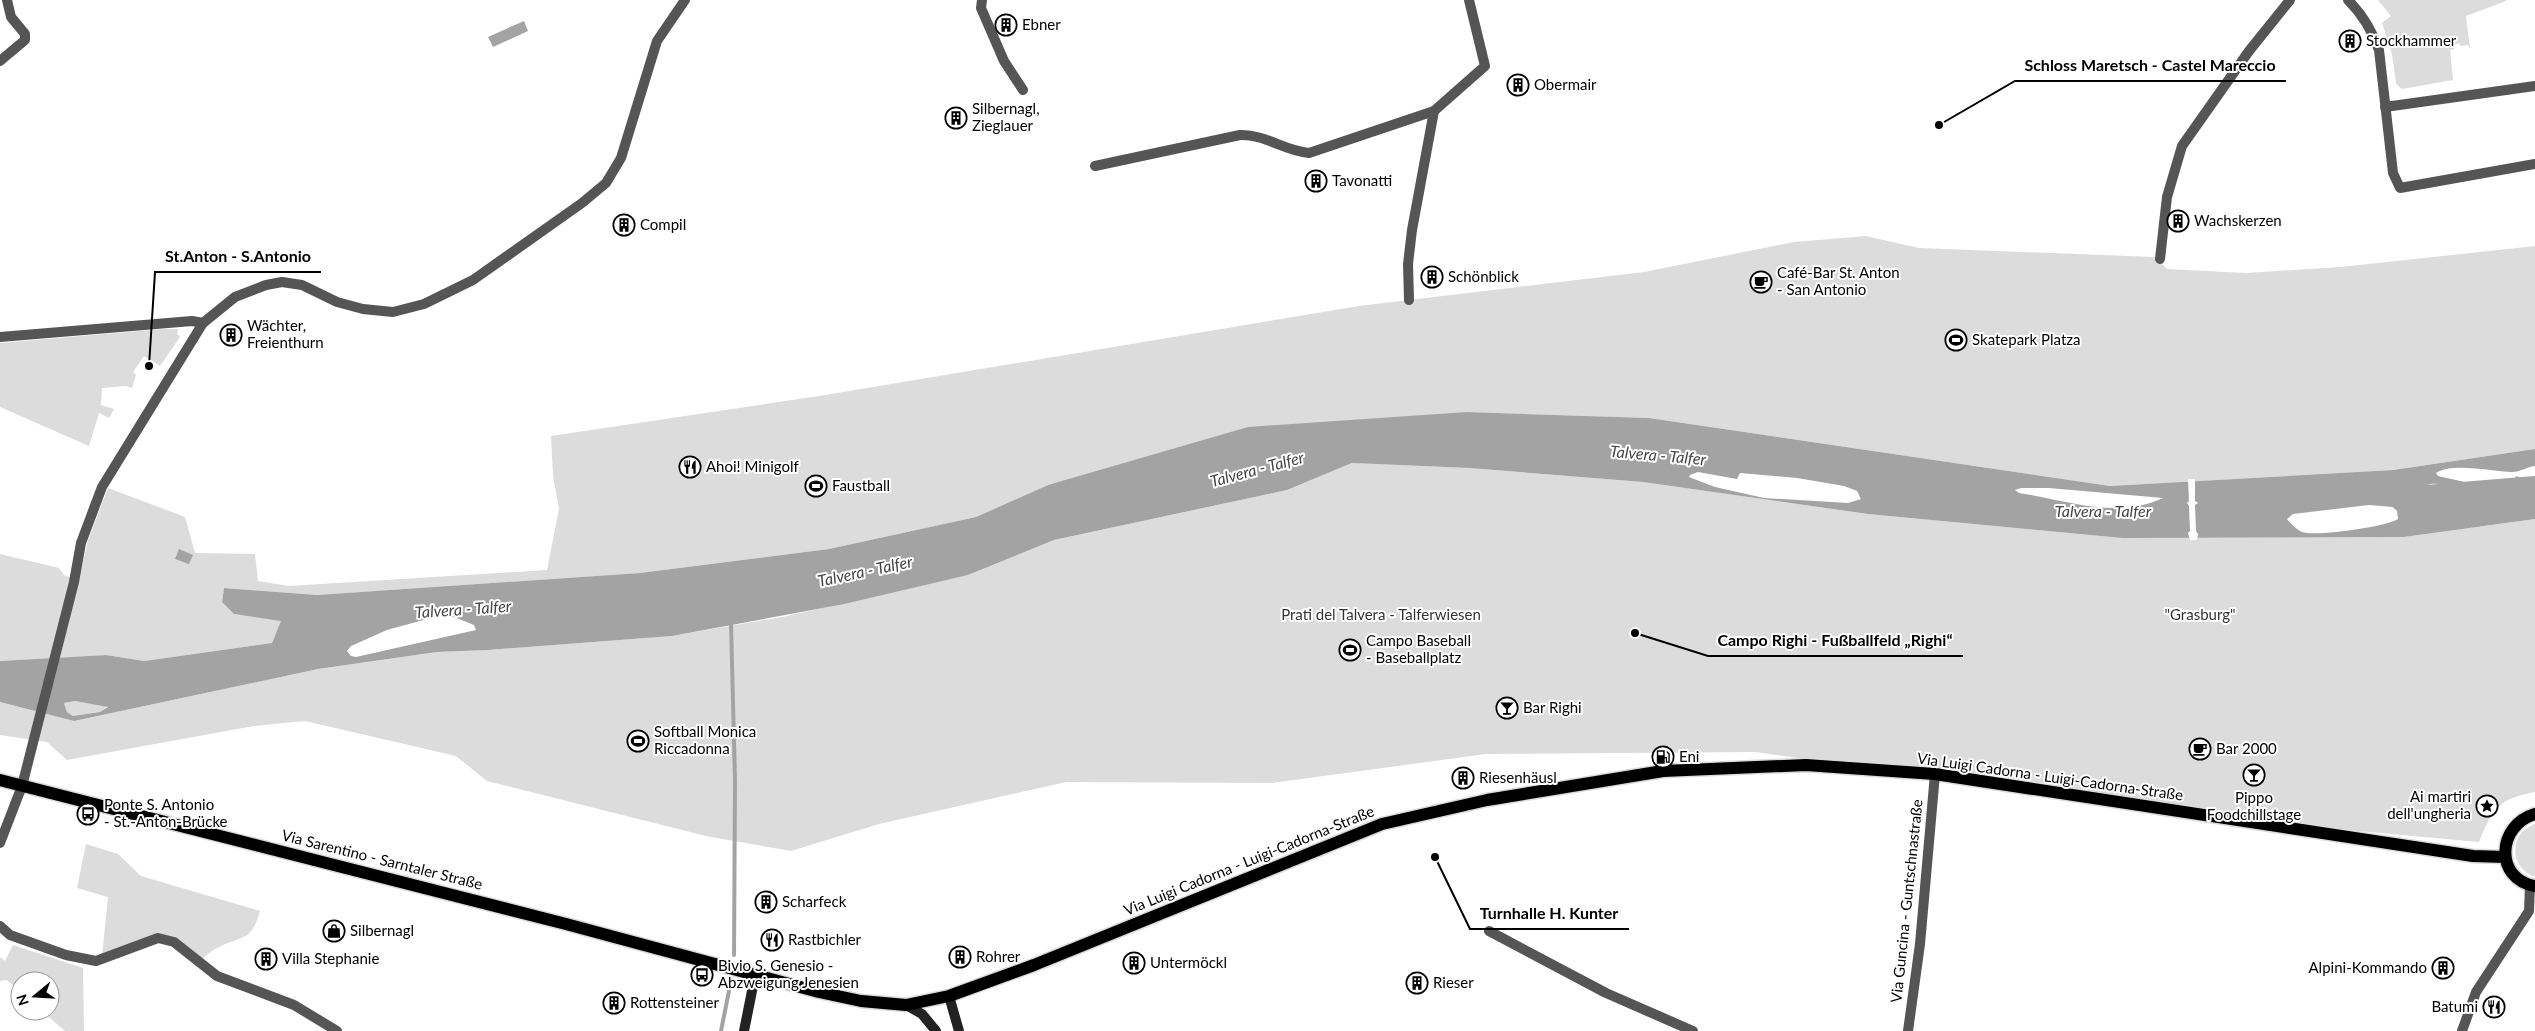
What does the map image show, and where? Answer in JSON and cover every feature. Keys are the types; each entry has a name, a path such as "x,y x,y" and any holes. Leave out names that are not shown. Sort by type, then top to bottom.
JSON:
{"main road":[{"name":"Via Luigi Cadorna - Luigi-Cadorna-Straße","path":"906,1005 949,996 1034,965 1382,824 1486,800 1663,771 1806,765 1935,774 2473,856 2505,857"},
{"name":"Via Sarentino - Sarntaler Straße","path":"0,780 566,924 755,976 861,1001 906,1005"},
{"path":"2532,886 2516,877 2505,857 2505,846 2508,834 2518,822 2535,814"}],"street":[{"path":"0,61 24,40 25,34 11,16 7,0"},
{"path":"0,843 22,786 74,582 81,543 102,487 203,323 235,297 266,285 282,282 302,285 337,302 363,309 393,312 424,304 473,280 582,203 606,182 621,158 657,42 686,0"},
{"path":"982,0 981,8 1004,61 1023,90"},
{"path":"1095,166 1240,135 1255,134 1295,152 1309,153 1434,111 1485,66 1469,0"},
{"path":"2160,259 2167,197 2182,146 2249,51 2290,0"},
{"path":"2348,0 2362,14 2373,32 2379,50 2393,173 2400,188 2535,164"},
{"path":"2385,107 2535,86"},
{"path":"1409,300 1408,264 1412,230 1434,111"},
{"path":"0,337 192,321 203,323"},
{"name":"Via Guncina - Guntschnastraße","path":"1908,1031 1920,944 1935,774"},
{"path":"2462,1031 2476,992 2529,911 2532,886"},
{"path":"0,926 10,935 66,955 96,961 158,938 174,942 217,976 294,1005 337,1031"},
{"path":"1489,931 1606,993 1694,1031"},
{"path":"744,1031 755,976"},
{"path":"949,996 959,1031"},
{"path":"906,1005 922,1014 936,1031"}],"green space":[{"path":"2378,0 2506,1 2466,16 2470,49 2468,45 2461,46 2458,43 2454,49 2450,50 2453,80 2402,89 2396,84 2392,54 2382,23 2391,16"},
{"path":"1866,236 1919,248 2155,257 2167,269 2246,273 2341,267 2535,246 2535,449 2393,470 2110,486 1649,418 1467,412 1048,485 976,517 829,549 640,573 317,595 224,588 222,602 234,614 282,620 272,643 144,661 106,655 0,661 0,554 59,568 65,576 79,579 88,540 108,488 185,517 195,553 255,554 258,581 289,586 547,570 559,509 553,476 551,436 819,396 1359,306 1644,272 1794,242"},
{"path":"178,329 177,333 180,337 160,366 144,356 133,372 136,375 132,388 125,386 102,388 101,405 114,409 109,418 99,413 89,446 0,407 0,343"},
{"name":"Prati del Talvera - Talferwiesen","path":"1352,463 1469,468 1643,482 1868,514 2122,538 2404,537 2535,519 2535,792 2513,798 2498,807 2488,821 2479,842 2281,824 1755,752 1486,754 1272,783 1066,782 879,824 791,851 706,836 487,781 456,756 305,721 254,726 67,760 47,742 0,735 0,702 74,721 318,669 437,652 672,636 782,617 968,575 1054,540 1287,490"},
{"path":"75,701 108,706 100,712 73,716 67,712 64,703"},
{"path":"2535,824 2535,877 2526,873 2520,866 2516,859 2515,850 2516,842 2520,835 2526,828"},
{"path":"86,844 118,854 141,876 260,911 257,922 253,929 244,937 213,950 199,962 158,938 102,956 108,897 77,888"},
{"path":"13,945 83,968 84,1031 65,1031 54,1021 60,1021 60,971 10,971 10,983 7,980 0,981 0,957 5,961"}],"water":[{"path":"524,21 528,31 493,47 488,37"},
{"path":"1467,412 1649,418 2110,486 2393,470 2535,449 2535,466 2512,472 2453,468 2436,473 2438,476 2469,483 2457,486 2430,484 2425,486 2441,502 2476,501 2494,498 2510,491 2516,476 2525,479 2535,477 2535,519 2404,537 2122,538 1868,514 1643,482 1469,468 1352,463 1287,490 1054,540 968,575 844,604 672,636 437,652 318,669 74,721 0,702 0,661 106,655 144,661 272,643 281,621 234,614 222,602 224,588 317,595 640,573 829,549 976,517 1048,485 1248,427","holes":["1698,472 1737,479 1740,473 1797,478 1844,486 1857,491 1861,499 1848,503 1764,498 1715,487 1689,477","2021,488 2049,488 2163,498 2145,504 2109,508 2019,493 2015,490","2369,505 2393,507 2397,511 2398,519 2366,528 2309,533 2300,531 2288,521 2287,519 2293,514","438,616 454,617 474,625 476,630 356,657 351,656 347,651 351,646 387,630","75,701 108,707 100,712 73,716 67,712 64,703"]},
{"path":"179,549 193,555 189,564 175,559"}],"pier":[{"path":"2188,479 2195,479 2195,501 2198,503 2195,505 2197,540 2190,540 2188,533 2190,531 2189,506 2187,503 2189,501"}],"waterway":[{"name":"Talvera - Talfer","path":"2402,499 2535,488"},
{"path":"731,623 735,781 734,955"},
{"path":"721,1031 730,986"}],"place":[{"name":"Ebner","path":"1006,25"},
{"name":"Stockhammer","path":"2350,41"},
{"name":"Obermair","path":"1518,85"},
{"name":"Silbernagl, Zieglauer","path":"956,118"},
{"name":"Schloss Maretsch - Castel Mareccio","path":"1939,125"},
{"name":"Tavonatti","path":"1316,181"},
{"name":"Wachskerzen","path":"2178,221"},
{"name":"Compil","path":"624,225"},
{"name":"Schönblick","path":"1432,277"},
{"name":"Café-Bar St. Anton - San Antonio","path":"1761,282"},
{"name":"Wächter, Freienthurn","path":"231,335"},
{"name":"Skatepark Platza","path":"1956,340"},
{"name":"St.Anton - S.Antonio","path":"149,366"},
{"name":"Ahoi! Minigolf","path":"690,467"},
{"name":"Faustball","path":"816,486"},
{"name":"Campo Righi - Fußballfeld „Righi“","path":"1635,633"},
{"name":"Campo Baseball - Baseballplatz","path":"1350,650"},
{"name":"Bar Righi","path":"1507,708"},
{"name":"Softball Monica Riccadonna","path":"638,741"},
{"name":"Bar 2000","path":"2200,749"},
{"name":"Eni","path":"1663,757"},
{"name":"Pippo Foodchillstage","path":"2254,775"},
{"name":"Riesenhäusl","path":"1463,778"},
{"name":"Ai martiri dell'ungheria","path":"2487,806"},
{"name":"Ponte S. Antonio - St.-Anton-Brücke","path":"88,814"},
{"name":"Turnhalle H. Kunter","path":"1435,857"},
{"name":"Scharfeck","path":"766,902"},
{"name":"Silbernagl","path":"334,931"},
{"name":"Rastbichler","path":"772,940"},
{"name":"Rohrer","path":"960,957"},
{"name":"Villa Stephanie","path":"266,959"},
{"name":"Untermöckl","path":"1134,963"},
{"name":"Alpini-Kommando","path":"2443,968"},
{"name":"Bivio S. Genesio - Abzweigung Jenesien","path":"702,975"},
{"name":"Rieser","path":"1417,983"},
{"name":"Rottensteiner","path":"614,1003"},
{"name":"Batumi","path":"2494,1007"}],"park label":[{"name":"\"Grasburg\"","path":"2200,615"}]}
